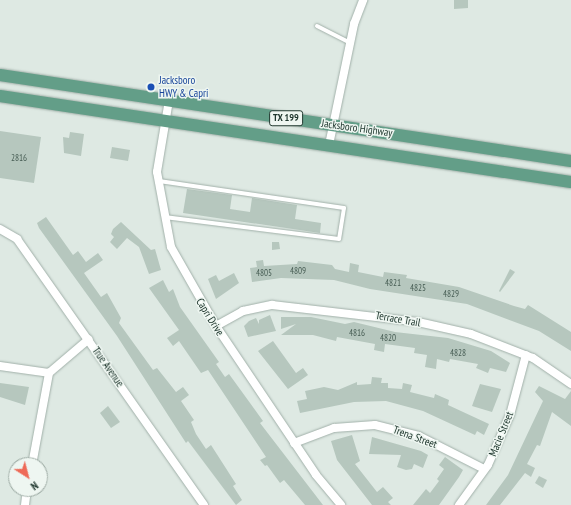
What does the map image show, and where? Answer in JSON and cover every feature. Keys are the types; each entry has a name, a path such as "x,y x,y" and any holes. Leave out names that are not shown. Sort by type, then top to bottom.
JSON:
{"main road":[{"name":"Jacksboro Highway","path":"0,75 571,161"},
{"name":"Jacksboro Highway","path":"0,96 571,182"}],"street":[{"path":"330,145 350,43 363,0"},
{"name":"Capri Drive","path":"169,100 163,120 158,181 163,217 181,270 216,326 294,443 341,505"},
{"name":"True Avenue","path":"4,231 17,238 204,505"},
{"name":"Terrace Trail","path":"216,326 243,310 272,305 367,313 471,334 526,355 571,384"},
{"path":"34,457 50,373 89,339"},
{"name":"Macie Street","path":"459,505 484,469 510,415 526,355"},
{"path":"0,366 50,373"},
{"name":"Trena Street","path":"294,443 334,428 382,426 419,436 484,469"}],"lane":[{"path":"317,26 350,43"},
{"path":"158,181 344,208 339,239 163,217"}],"building":[{"path":"454,0 468,0 468,8 454,9"},
{"path":"0,131 41,137 34,183 0,178"},
{"path":"70,132 84,134 81,156 64,153 63,137 69,138"},
{"path":"112,147 130,150 128,161 110,158"},
{"path":"187,189 232,195 230,209 250,212 252,198 297,205 295,219 321,223 320,233 183,213"},
{"path":"46,217 73,255 78,251 86,262 98,253 103,260 84,273 101,297 107,293 121,318 119,323 153,370 157,368 176,392 183,387 189,395 181,401 194,420 191,422 196,434 206,449 211,445 236,484 233,486 242,500 236,505 188,441 186,443 117,336 39,228 37,223"},
{"path":"121,222 151,250 155,249 161,270 149,274 139,247 127,238 117,249 110,242 114,237 111,234 113,229"},
{"path":"272,242 279,242 280,249 272,250"},
{"path":"263,260 264,266 297,264 298,261 332,265 335,269 349,272 350,263 359,265 358,272 383,277 384,272 407,275 406,278 459,287 525,309 528,305 571,332 571,351 539,331 467,304 370,289 334,280 281,278 252,282 250,268 257,267 256,261"},
{"path":"510,269 515,272 500,292 499,291"},
{"path":"234,273 239,283 216,299 208,279 216,275 219,281"},
{"path":"163,280 169,292 173,289 180,307 219,362 216,364 225,377 229,374 263,421 260,423 323,505 305,505 284,480 280,483 267,465 265,466 260,460 266,457 208,370 201,373 179,341 173,346 167,338 179,330 149,288"},
{"path":"270,315 276,331 248,337 244,326 249,321 256,318 259,324 259,320"},
{"path":"281,317 311,317 345,324 354,322 395,332 448,338 491,351 510,363 506,372 490,368 488,373 476,368 478,364 450,359 449,362 437,359 436,369 425,367 427,355 414,353 415,348 385,344 384,352 374,350 375,344 337,337 336,341 313,335 281,335 296,324 281,329"},
{"path":"273,341 296,373 303,368 308,375 288,389 258,351"},
{"path":"372,377 382,378 381,383 388,383 388,388 402,389 403,383 412,385 410,392 434,398 435,394 449,400 448,405 489,424 484,435 477,431 475,435 423,411 386,401 354,402 300,413 297,401 307,399 305,391 324,387 338,390 357,382 357,385 371,384"},
{"path":"0,383 29,387 25,405 0,397"},
{"path":"480,384 501,389 492,412 472,406"},
{"path":"539,386 565,399 571,391 571,426 552,412 540,446 537,445 527,464 535,468 531,477 525,473 500,505 486,505 508,475 543,401 535,392"},
{"path":"108,406 120,422 111,428 100,413"},
{"path":"352,435 360,461 355,464 377,492 383,487 393,498 388,502 391,505 372,505 337,460 331,441"},
{"path":"372,437 421,451 428,455 423,468 414,464 412,469 406,470 397,467 401,455 369,454"},
{"path":"445,457 463,470 459,477 439,505 413,505 426,489 430,493 439,481 437,479 444,469 439,465"},
{"path":"539,476 547,480 543,488 535,483"}],"place":[{"name":"Jacksboro HWY & Capri","path":"151,87"}]}
